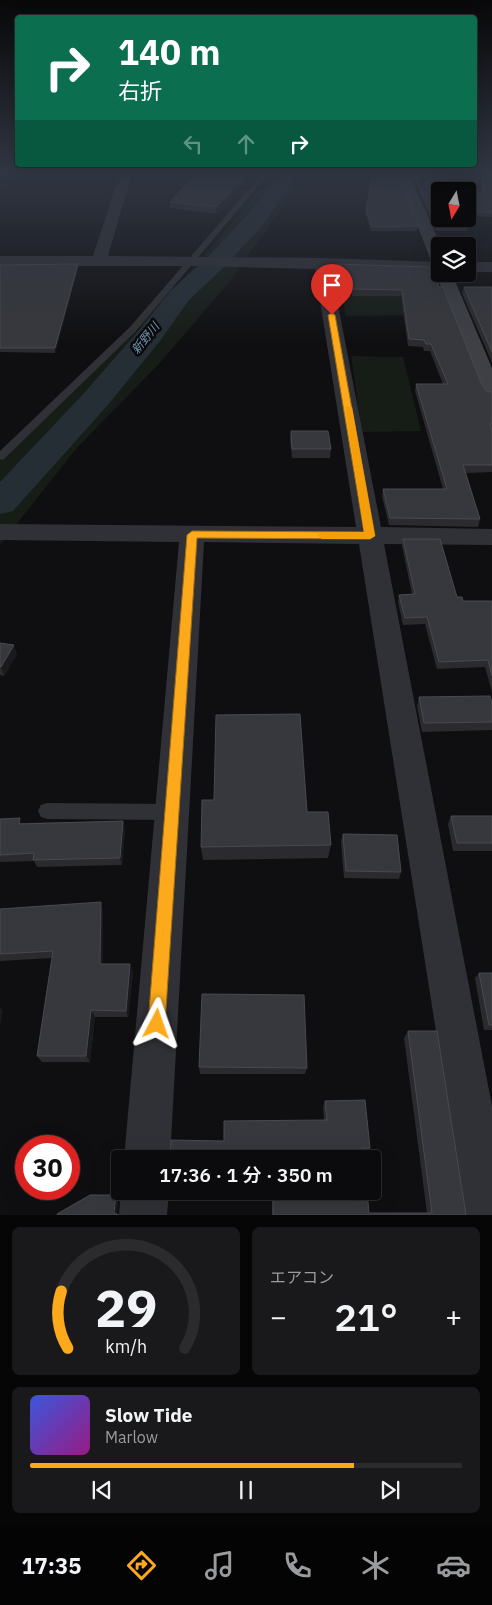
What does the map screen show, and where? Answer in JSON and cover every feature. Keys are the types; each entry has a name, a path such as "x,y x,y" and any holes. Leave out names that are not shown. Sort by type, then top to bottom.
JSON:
{"street":[{"path":"99,261 108,230"},
{"path":"426,230 431,241"},
{"path":"0,261 193,261 431,267"},
{"path":"322,263 488,1215"},
{"path":"476,267 492,268"},
{"path":"448,282 485,358 492,392"},
{"path":"4,532 492,538"},
{"path":"148,1150 192,535"},
{"path":"143,1215 144,1200"}],"lane":[{"path":"0,457 133,329 219,230"},
{"path":"47,811 172,812"}],"shaded area":[{"path":"226,230 266,230 226,286 157,366 76,449 0,545 0,461 176,286"},
{"path":"342,296 446,296 453,315 346,316"},
{"path":"351,356 403,357 421,431 362,432"}],"building":[{"path":"78,264 55,348 0,348 0,265"},
{"path":"335,264 430,267 431,282 438,282 439,287 443,287 482,385 486,391 492,392 492,424 490,424 492,429 492,465 463,465 480,519 390,518 383,489 447,489 416,384 448,384 431,344 426,344 424,340 409,339 402,290 352,289 351,286 339,285"},
{"path":"464,287 492,287 492,352"},
{"path":"291,431 328,431 331,449 292,449"},
{"path":"403,539 440,539 457,597 462,597 463,601 492,601 492,676 488,660 439,662 427,617 405,618 399,595 415,594"},
{"path":"0,643 14,645 1,667 0,667"},
{"path":"490,696 492,722 424,723 419,697"},
{"path":"300,714 307,812 328,812 331,845 201,847 202,800 214,800 216,715"},
{"path":"451,816 492,816 492,843 457,843"},
{"path":"20,818 19,824 123,821 120,858 33,860 34,853 0,855 0,819"},
{"path":"343,834 397,835 401,872 346,871"},
{"path":"101,902 100,964 130,964 126,1011 91,1010 86,1056 37,1056 53,951 0,954 0,909"},
{"path":"479,973 492,973 492,1025 489,1025"},
{"path":"202,994 304,995 307,1068 199,1067"},
{"path":"408,1031 437,1031 466,1215 273,1215 273,1200 368,1200 369,1213 432,1213"},
{"path":"365,1100 370,1148 362,1148 362,1150 170,1150 171,1140 224,1141 224,1121 327,1120 325,1101"},
{"path":"90,1195 111,1195 111,1200 115,1200 114,1213 119,1215 57,1215"}],"waterway":[{"name":"新野川","path":"0,503 96,399 150,335 180,295 215,263 246,230"}],"slow traffic":[{"path":"322,535 370,536 348,407"}],"route":[{"path":"157,1024 192,535 370,536 332,315"}]}
